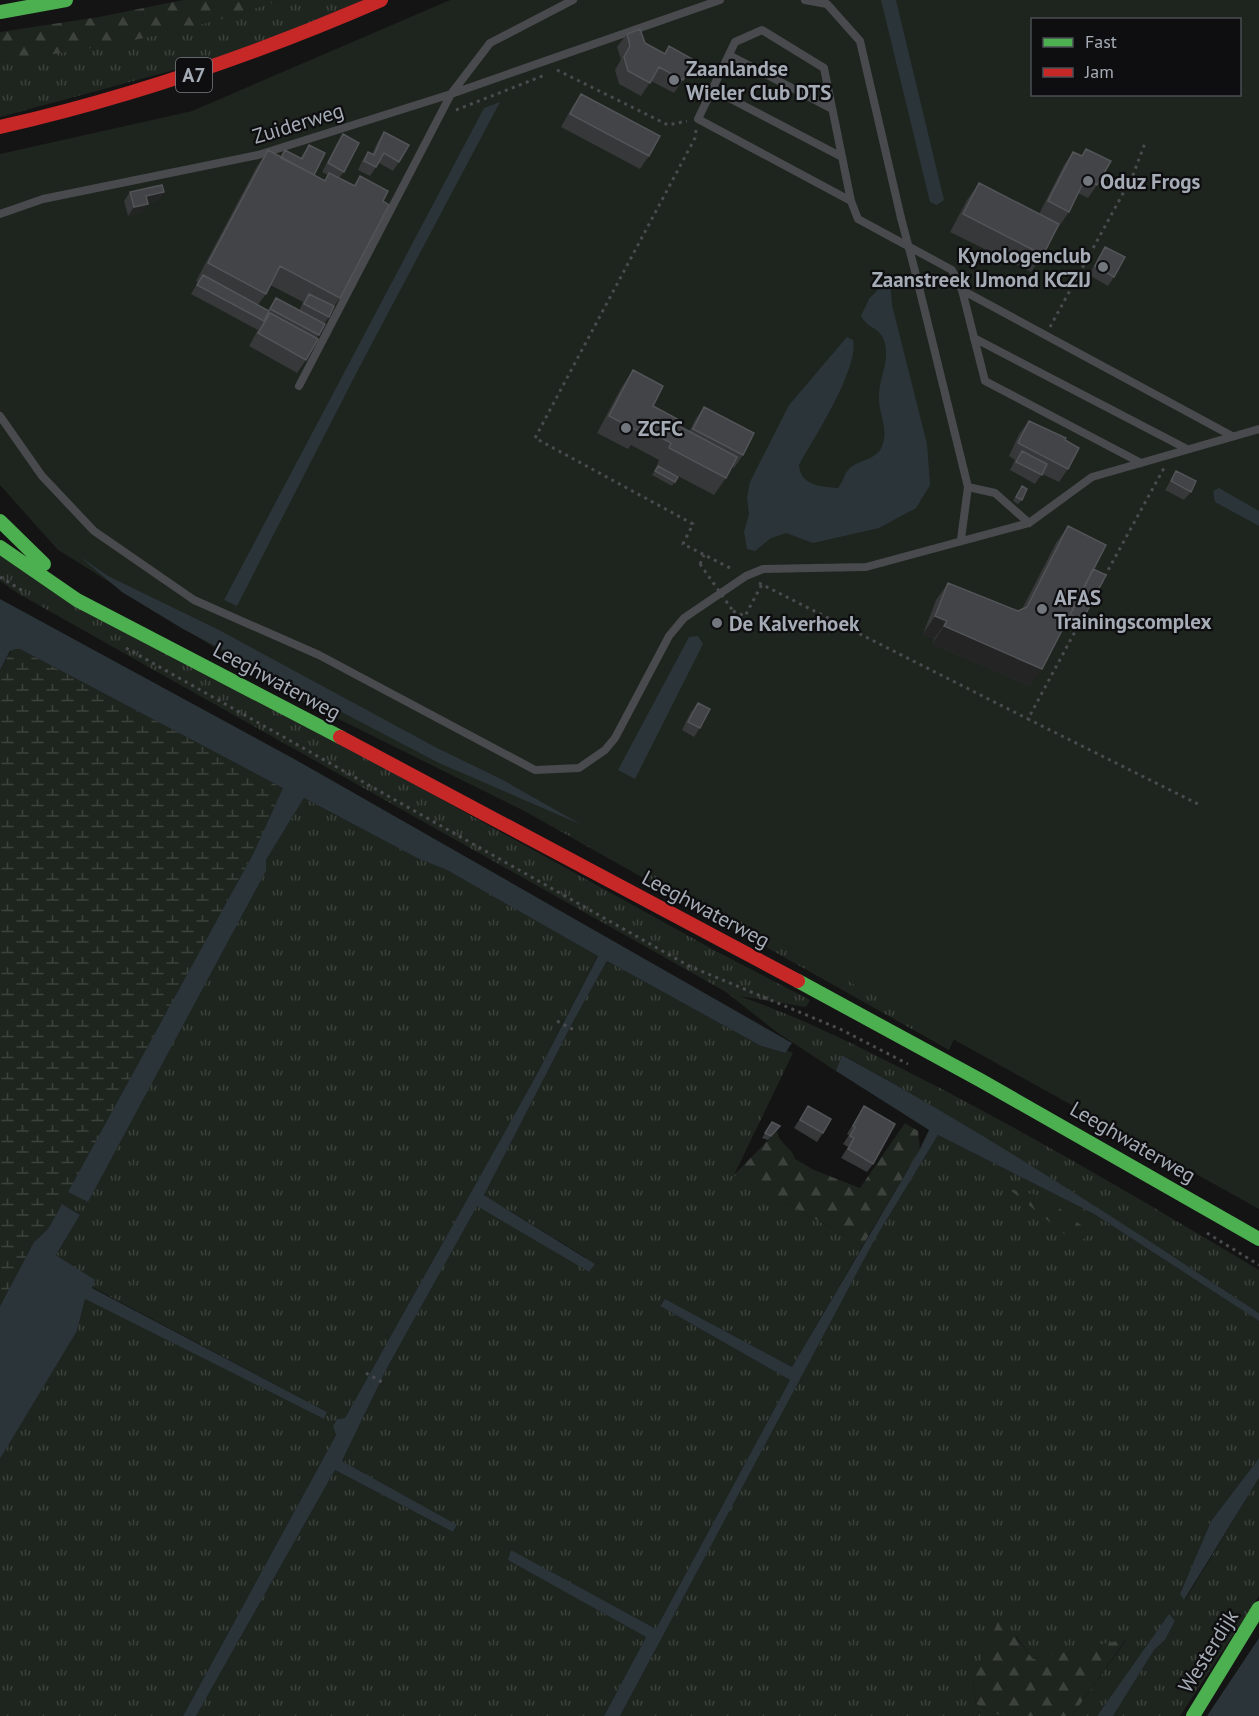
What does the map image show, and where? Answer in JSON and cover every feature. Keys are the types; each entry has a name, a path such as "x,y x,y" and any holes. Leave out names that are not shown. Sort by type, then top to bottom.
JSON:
{"main road":[{"path":"0,12 66,0"},
{"name":"A7","path":"0,127 122,99 198,74 287,42 381,0"},
{"name":"Leeghwaterweg","path":"0,521 56,573 128,626"},
{"name":"Leeghwaterweg","path":"0,546 55,590 89,609 128,626 891,1032 1110,1152 1259,1239"},
{"name":"Westerdijk","path":"1193,1716 1259,1608"}],"lane":[{"path":"299,386 451,94 490,43 573,0"},
{"name":"Zuiderweg","path":"0,214 43,199 258,155 451,94 720,0"},
{"path":"805,0 827,4 860,41 901,218 968,487 961,539"},
{"path":"851,201 698,119 735,42 762,30 824,68 851,201 858,219 952,270 962,290 985,381 1141,463"},
{"path":"729,56 832,109"},
{"path":"712,89 842,157"},
{"path":"962,290 1232,436"},
{"path":"974,338 1187,449"},
{"path":"0,416 42,476 94,531 194,600 319,655 535,770 579,768 605,750 615,738 669,636 684,618 746,576 763,569 866,567 961,539 1029,523 1092,477 1259,429"},
{"path":"968,487 995,493 1029,523"}],"path":[{"path":"440,116 559,69 668,125 698,119 695,138 535,438 693,524 683,544 1202,806"},
{"path":"1047,334 1133,176 1145,143"},
{"path":"1100,586 1172,453"},
{"path":"704,555 700,564 732,611 745,616 762,584"},
{"path":"0,578 33,597"},
{"path":"1028,719 1083,617"},
{"path":"116,643 689,966 840,1029 918,1070"},
{"path":"557,1021 573,1030"},
{"path":"1202,1230 1259,1265"},
{"path":"366,1372 382,1382"}],"green space":[{"path":"183,0 280,0 177,31 0,62 0,32 99,17"},
{"path":"280,0 363,0 241,52 0,117 0,62 71,51 176,30"},
{"name":"De Kalverhoek","path":"450,0 1259,0 1259,1209 684,890 292,696 58,550 0,485 0,154 192,111"},
{"path":"0,555 714,950 810,1000 806,1007 739,996 816,1027 942,1089 1102,1177 1259,1270 1259,1313 1053,1180 896,1085 843,1055 836,1071 778,1033 726,992 19,594 0,581"},
{"path":"13,648 18,648 283,788 253,854 62,1204 48,1229 34,1242 0,1306 0,670"},
{"path":"439,763 963,1020 949,1050"},
{"path":"304,798 419,859 447,870 598,955 537,1074 345,1418 337,1419 333,1426 336,1435 183,1716 0,1716 0,1459 77,1331 85,1299 324,1419 327,1412 92,1287 94,1280 56,1255 80,1215 62,1204 68,1192 88,1201 266,871 266,860"},
{"path":"607,961 761,1046 784,1053 787,1050 793,1053 734,1175 863,1245 792,1367 665,1299 660,1306 790,1380 656,1629 511,1551 509,1560 646,1637 604,1716 196,1716 335,1470 453,1532 457,1526 342,1461 387,1368 477,1205 589,1272 585,1257 484,1195"},
{"path":"905,1123 918,1131 920,1149 863,1245 734,1175 777,1131 780,1139 795,1159 814,1170 860,1188"},
{"path":"938,1135 1094,1214 1259,1321 1259,1458 1211,1521 1180,1594 1185,1600 1259,1478 1259,1596 1180,1716 1113,1716 1154,1650 1165,1640 1175,1621 1169,1615 1097,1716 1072,1716 1126,1640 1033,1659 1016,1636 973,1678 976,1704 1002,1716 620,1716 875,1239"},
{"path":"1009,1189 1045,1197 1091,1233 1077,1244"},
{"path":"1000,1617 1033,1659 1126,1639 1072,1716 1002,1716 976,1704 973,1678"}],"shaded area":[{"path":"881,0 896,0 944,200 937,205 930,202"},
{"path":"500,102 360,366 237,606 224,600 484,108"},
{"path":"890,277 892,305 927,444 930,485 916,508 879,528 813,543 786,533 771,538 755,551 747,549 744,532 749,514 747,498 750,482 789,405 847,337 853,340 853,353 849,368 834,403 799,465 800,472 812,484 838,488 849,469 877,454 880,450 884,430 879,396 886,360 885,345 881,334 866,323 861,316 869,299"},
{"path":"1219,488 1259,511 1259,526 1215,502 1213,491"},
{"path":"79,556 108,576 219,630 437,748 501,779 582,825 439,763 183,629 122,592"},
{"path":"0,599 296,760 792,1043 785,1053 761,1046 607,961 484,1195 595,1264 589,1272 477,1206 387,1368 342,1461 457,1525 453,1532 335,1470 196,1716 183,1716 336,1435 333,1426 337,1419 345,1418 537,1074 598,956 447,870 419,859 304,798 266,860 266,871 88,1202 68,1192 253,854 283,788 18,648 10,651 0,670"},
{"path":"698,636 703,644 635,779 618,770 689,637"},
{"path":"842,1055 1001,1147 1105,1212 1259,1313 1259,1321 1094,1214 938,1135 875,1239 620,1716 604,1716 646,1637 508,1560 511,1550 656,1629 790,1380 660,1306 665,1299 792,1367 929,1130 836,1071"},
{"path":"62,1204 80,1215 56,1255 95,1280 92,1288 327,1412 324,1419 85,1299 77,1331 0,1459 0,1306 34,1242 48,1229"},
{"path":"1259,1458 1259,1478 1184,1600 1180,1594 1211,1521"},
{"path":"1169,1614 1175,1621 1165,1640 1154,1650 1113,1716 1097,1716"},
{"path":"1259,1638 1259,1716 1207,1716"}],"building":[{"path":"640,29 645,43 665,54 669,46 694,60 683,80 659,67 650,83 628,71 624,57 630,46 627,34"},
{"path":"581,94 660,136 649,156 570,114"},
{"path":"384,132 409,145 399,162 384,153 376,167 364,161 368,152 374,155"},
{"path":"343,134 359,143 344,172 328,163"},
{"path":"309,145 325,153 314,175 281,158 285,150 302,159"},
{"path":"1086,149 1111,161 1097,185 1085,179 1069,212 1048,201 1073,152 1082,156"},
{"path":"268,150 325,181 329,173 355,186 360,176 388,191 383,201 389,205 340,298 280,266 266,294 208,263"},
{"path":"979,183 1059,224 1043,255 963,214"},
{"path":"162,185 164,192 146,196 148,204 134,207 130,192"},
{"path":"1105,247 1125,257 1114,277 1095,266"},
{"path":"203,275 269,311 264,321 197,285"},
{"path":"309,294 334,306 329,317 304,304"},
{"path":"276,298 325,324 319,335 270,309"},
{"path":"270,313 318,339 306,360 258,333"},
{"path":"633,370 663,386 653,406 683,422 681,427 737,457 726,478 669,448 671,443 642,427 640,432 609,416"},
{"path":"704,407 754,433 743,455 693,429"},
{"path":"1029,421 1066,438 1065,440 1079,448 1068,469 1018,443"},
{"path":"1022,451 1047,464 1042,475 1016,462"},
{"path":"658,466 678,477 675,482 655,471"},
{"path":"1176,471 1196,481 1191,492 1171,481"},
{"path":"1022,486 1027,489 1022,500 1016,497"},
{"path":"1068,526 1106,545 1042,669 944,626 947,621 935,616 948,583 1018,611 1027,607"},
{"path":"1093,569 1106,575 1082,621 1070,615"},
{"path":"698,703 710,709 700,728 688,722"},
{"path":"808,1106 831,1119 823,1133 800,1120"},
{"path":"864,1106 895,1124 873,1164 848,1149 854,1138 850,1136 855,1127 853,1126"},
{"path":"772,1122 780,1126 771,1136 765,1133"}],"traffic: fast":[{"path":"0,12 66,0"},
{"path":"0,521 44,564"},
{"path":"0,547 77,600 340,737"},
{"path":"798,981 980,1080 1259,1239"},
{"path":"1193,1716 1259,1608"}],"traffic: jam":[{"path":"0,127 146,88 241,56 381,0"},
{"path":"340,737 798,981"}],"place":[{"name":"Zaanlandse Wieler Club DTS","path":"674,80"},
{"name":"Oduz Frogs","path":"1088,181"},
{"name":"Kynologenclub Zaanstreek IJmond KCZIJ","path":"1103,267"},
{"name":"ZCFC","path":"626,428"},
{"name":"AFAS Trainingscomplex","path":"1042,609"},
{"name":"De Kalverhoek","path":"717,623"}]}
